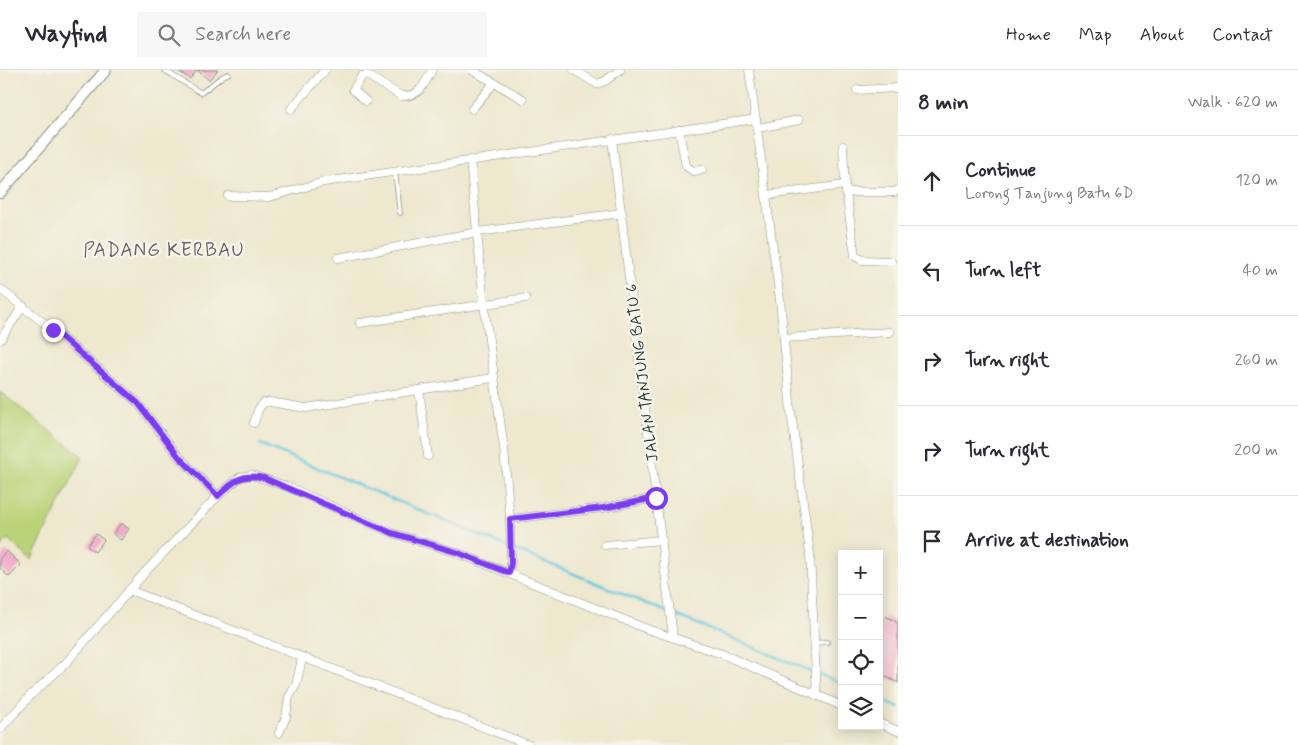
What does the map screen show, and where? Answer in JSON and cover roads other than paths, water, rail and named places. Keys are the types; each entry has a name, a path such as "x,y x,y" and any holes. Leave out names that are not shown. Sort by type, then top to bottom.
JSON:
{"street":[{"path":"2,186 106,70"},
{"path":"291,109 325,70"},
{"path":"366,101 353,90 362,76 367,75 401,96 407,96 419,92 432,70"},
{"path":"472,70 523,99"},
{"path":"574,70 597,84 605,81 620,70"},
{"path":"749,70 758,128 784,338 791,411 810,554 817,692"},
{"path":"472,109 494,83"},
{"path":"857,90 898,88"},
{"path":"228,196 270,197 324,182 756,119"},
{"path":"758,128 799,120"},
{"path":"679,130 686,166 693,171 702,170"},
{"name":"JALAN TANJUNG BATU 6","path":"612,140 673,637"},
{"path":"843,146 846,189 855,256 862,260 891,262"},
{"path":"470,160 484,304 504,449 510,519 511,563 509,573"},
{"path":"766,195 846,189 895,192 898,190"},
{"path":"338,258 478,232 622,213"},
{"path":"0,289 23,306 138,403 186,465 218,496"},
{"path":"360,323 526,298"},
{"path":"0,340 23,306"},
{"path":"784,338 890,332"},
{"path":"254,423 258,410 263,403 270,402 306,408 493,378"},
{"path":"419,390 428,456"},
{"path":"0,729 31,695 65,664 129,590 218,496 240,477 252,475 264,478 392,533 456,552 647,629 722,654 817,692 838,704"},
{"path":"510,519 603,508 656,498"},
{"path":"605,545 662,540"},
{"path":"129,590 301,664 529,745"},
{"path":"278,733 286,717 289,697 296,685 301,664"},
{"path":"883,725 898,731"}],"lane":[{"path":"164,70 201,93 228,74"},
{"path":"395,172 400,213"},
{"path":"815,646 827,642"}],"waterway":[{"path":"260,444 508,547"},
{"path":"513,549 667,612"},
{"path":"673,614 813,672"},
{"path":"818,674 838,682"},
{"path":"883,701 898,707"}],"district":[{"name":"PADANG KERBAU","path":"164,249"}]}
